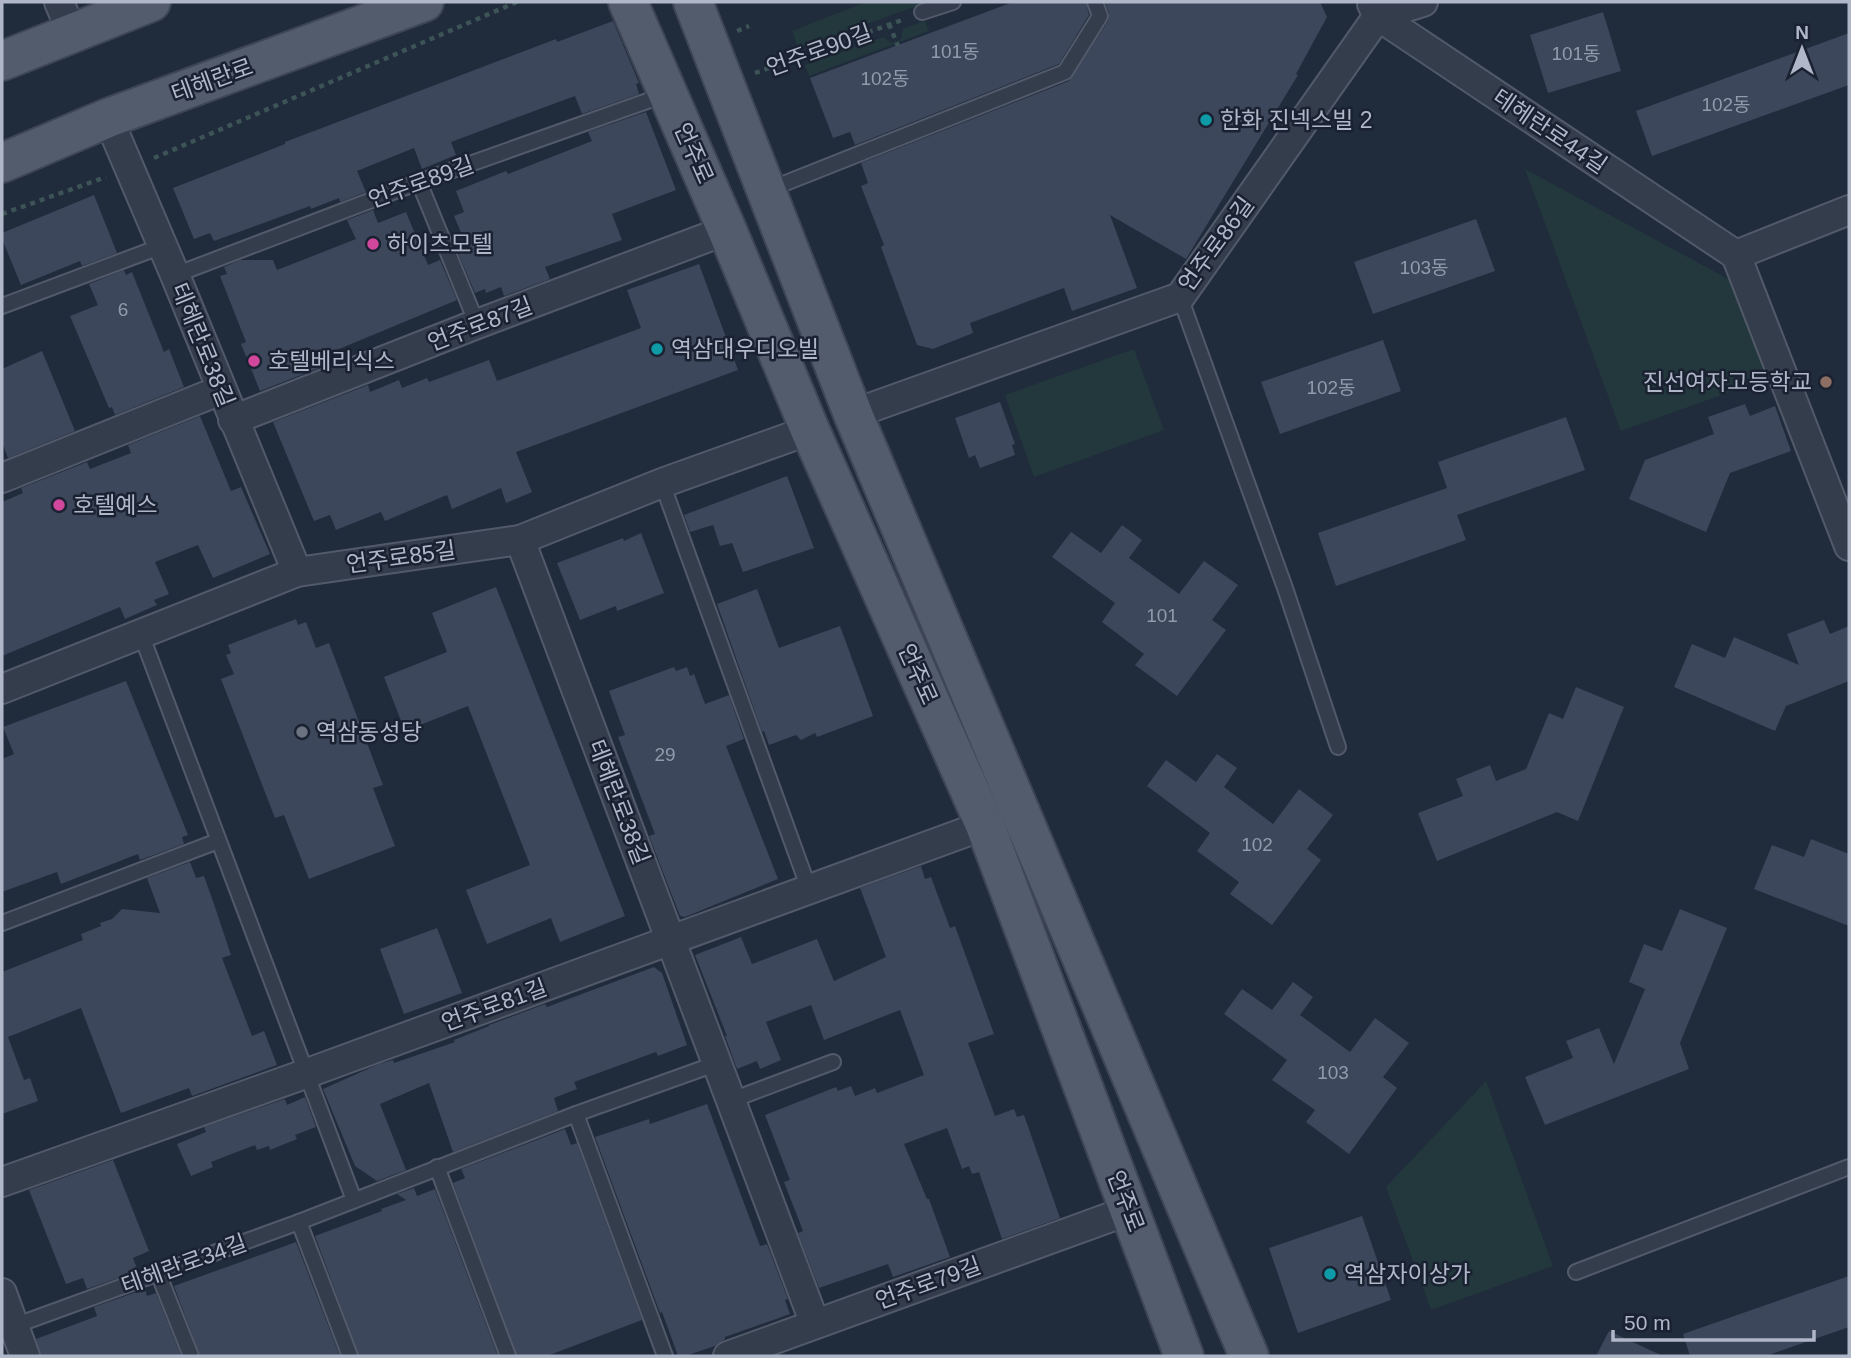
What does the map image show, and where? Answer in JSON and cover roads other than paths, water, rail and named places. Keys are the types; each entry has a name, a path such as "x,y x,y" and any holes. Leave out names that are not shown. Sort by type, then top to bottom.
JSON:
{"main road":[{"path":"2,61 66,18 151,2"},
{"name":"테헤란로","path":"2,163 108,118 424,2"},
{"name":"언주로","path":"628,2 810,430 985,825 1184,1356"},
{"name":"언주로","path":"693,2 853,414 1249,1356"}],"street":[{"path":"1374,9 1423,2"},
{"name":"테헤란로44길","path":"1374,9 1736,255"},
{"name":"언주로86길","path":"853,414 1180,297 1374,9"},
{"name":"테헤란로38길","path":"108,118 297,572"},
{"path":"1849,210 1736,255 1849,546"},
{"name":"언주로87길","path":"233,420 727,230"},
{"path":"2,478 222,390"},
{"name":"언주로85길","path":"2,689 297,572 520,540 662,483 810,430"},
{"name":"테헤란로38길","path":"520,540 815,1324"},
{"name":"언주로81길","path":"2,1182 985,825"},
{"name":"언주로79길","path":"727,1356 1129,1210"},
{"path":"2,1293 25,1356"}],"lane":[{"path":"922,12 953,2"},
{"path":"768,190 1065,72 1100,16 1095,2"},
{"name":"언주로89길","path":"175,275 419,182 668,93"},
{"path":"419,182 477,324"},
{"path":"2,306 162,246"},
{"path":"1180,297 1285,588 1338,747"},
{"path":"662,483 808,889"},
{"path":"141,634 354,1200 576,1114 718,1063"},
{"path":"2,923 218,841"},
{"path":"732,1100 833,1062"},
{"path":"576,1114 666,1356"},
{"path":"437,1167 508,1356"},
{"path":"1576,1272 1849,1167"},
{"name":"테헤란로34길","path":"14,1326 354,1200"},
{"path":"299,1222 350,1356"},
{"path":"158,1273 191,1356"}],"place":[{"name":"한화 진넥스빌 2","path":"1206,120"},
{"name":"하이츠모텔","path":"373,244"},
{"name":"역삼대우디오빌","path":"657,349"},
{"name":"호텔베리식스","path":"254,361"},
{"name":"진선여자고등학교","path":"1826,382"},
{"name":"호텔예스","path":"59,505"},
{"name":"역삼동성당","path":"302,732"},
{"name":"역삼자이상가","path":"1330,1274"}]}
